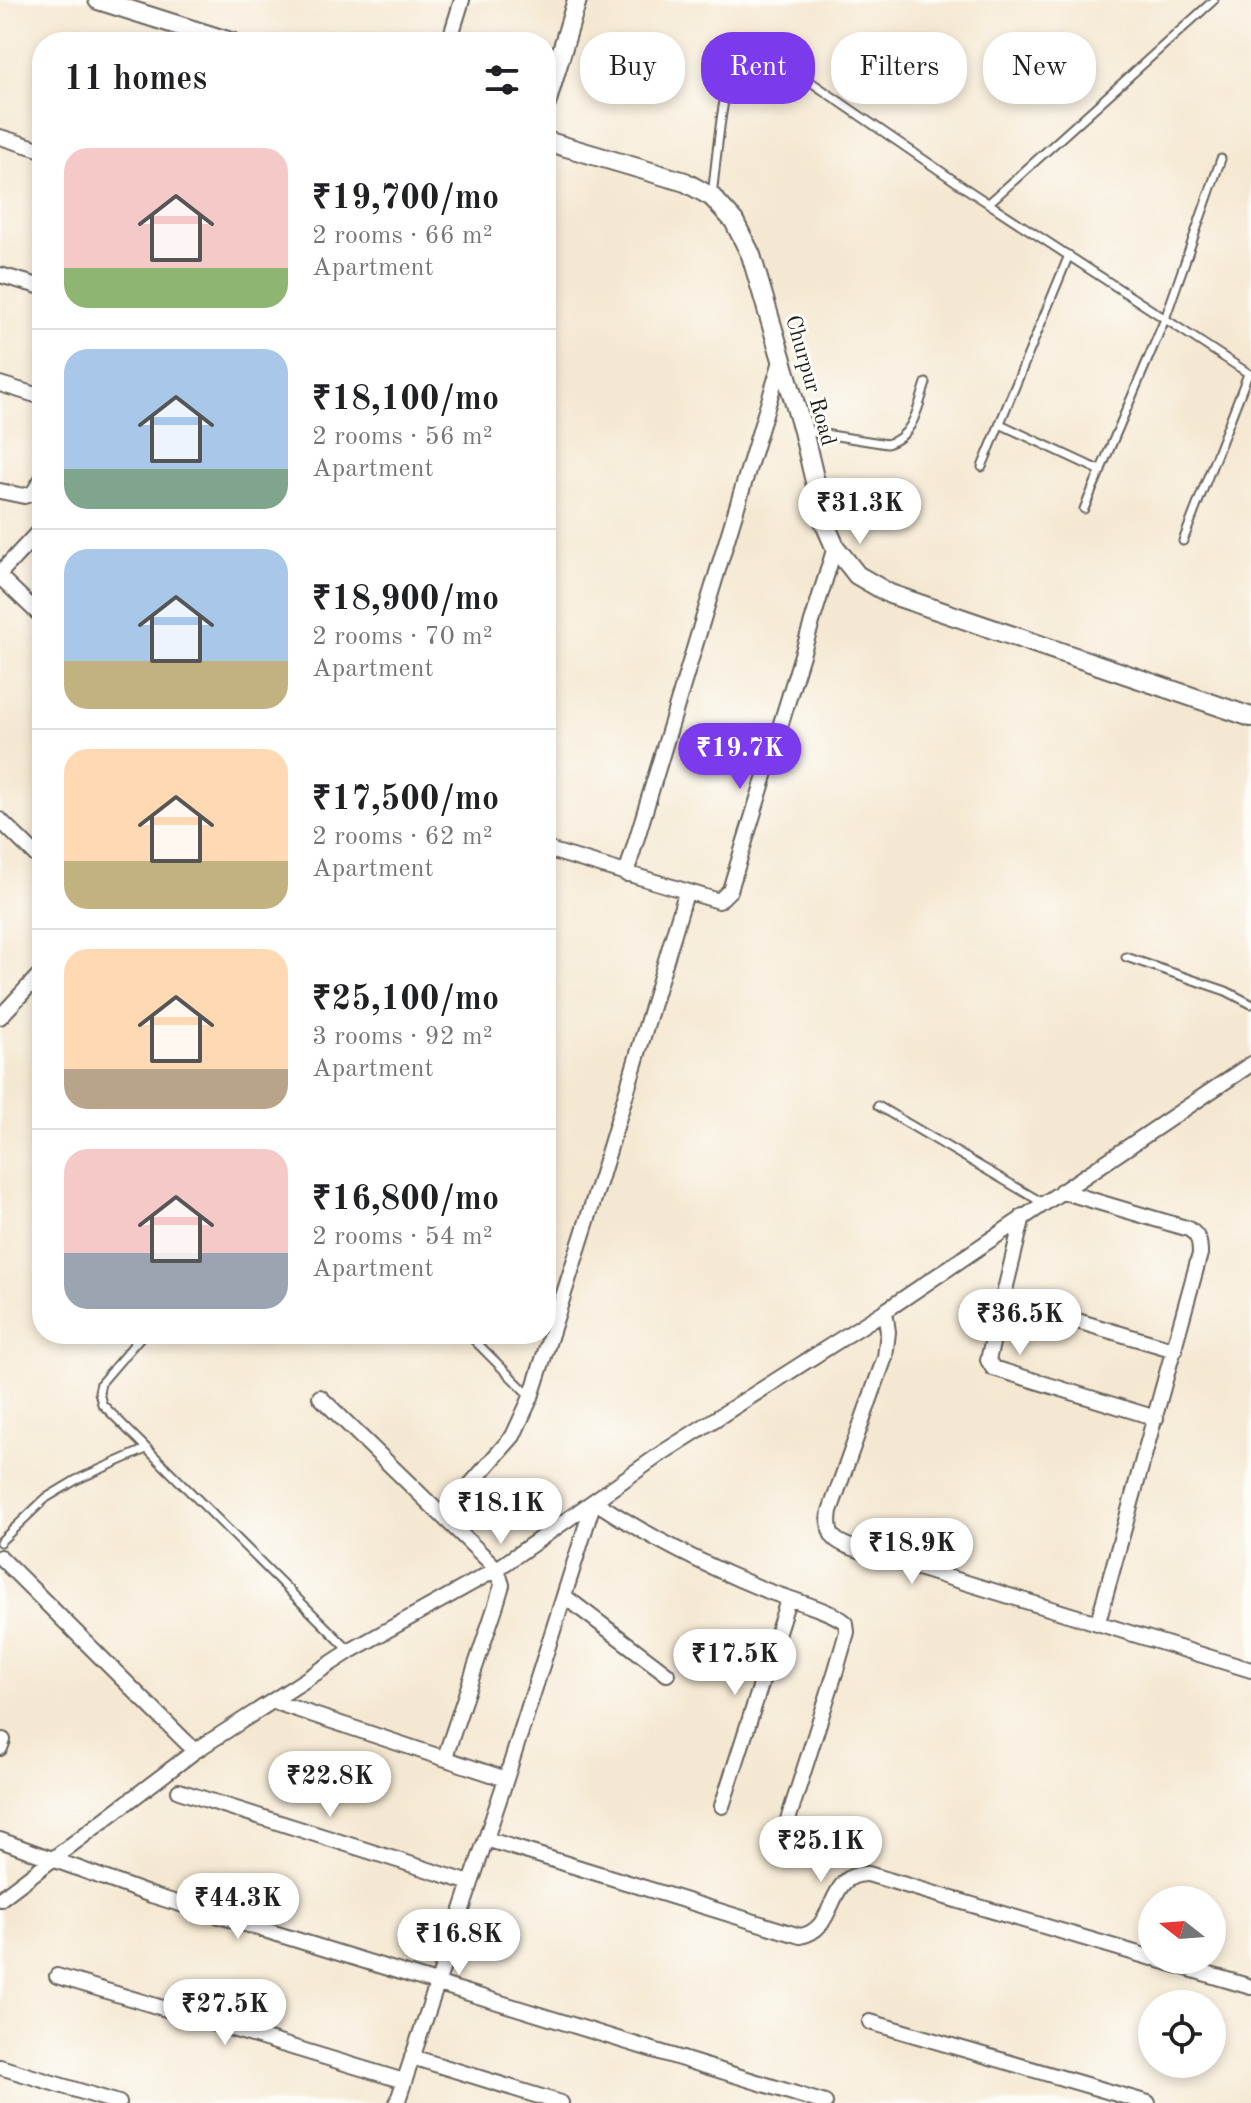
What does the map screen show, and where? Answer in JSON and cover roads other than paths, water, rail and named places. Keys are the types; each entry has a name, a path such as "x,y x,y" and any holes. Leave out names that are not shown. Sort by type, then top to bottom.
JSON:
{"street":[{"path":"98,0 199,32"},
{"path":"452,32 462,0"},
{"path":"556,70 577,0"},
{"path":"0,137 32,147"},
{"name":"Churpur Road","path":"556,144 685,182 712,197 734,221 751,255 803,431 825,524 835,547 857,575 890,594 1251,717"},
{"path":"0,275 32,284"},
{"path":"626,874 781,361"},
{"path":"0,384 32,394"},
{"path":"0,491 24,496 32,493"},
{"path":"32,539 0,575 32,607"},
{"path":"556,852 719,901 730,890 835,547"},
{"path":"0,820 32,851"},
{"path":"556,1318 686,893"},
{"path":"0,1017 32,983"},
{"path":"0,1899 195,1751 350,1651 497,1569 662,1453 885,1311 1251,1064"},
{"path":"1061,1191 1189,1229 1197,1235 1200,1243 1200,1254 1175,1350 1098,1622"},
{"path":"1023,1216 988,1360 993,1368 1156,1418"},
{"path":"1003,1299 1175,1350"},
{"path":"885,1311 888,1332 885,1357 830,1511 828,1525 833,1537 841,1544 859,1550 1251,1670"},
{"path":"443,1516 513,1436 531,1397 548,1344"},
{"path":"320,1397 497,1569 502,1585 445,1757"},
{"path":"397,2103 506,1779 594,1501"},
{"path":"594,1501 681,1553 788,1600 839,1616 846,1623 847,1632 780,1845"},
{"path":"0,1557 195,1751"},
{"path":"564,1596 667,1674"},
{"path":"722,1806 788,1600"},
{"path":"272,1701 506,1779"},
{"path":"179,1791 470,1883"},
{"path":"486,1839 800,1936 820,1927 845,1879 855,1874 868,1874 1138,1954"},
{"path":"0,1840 151,1895 825,2103"},
{"path":"1207,1974 1251,1987"},
{"path":"57,1976 404,2081"},
{"path":"870,2022 1148,2103"},
{"path":"412,2057 561,2103"},
{"path":"0,2067 119,2103"}],"lane":[{"path":"989,203 1214,0"},
{"path":"712,197 732,69 739,57 754,53 770,57 1250,375 1183,541"},
{"path":"1084,509 1165,319 1221,159"},
{"path":"982,467 1069,255"},
{"path":"803,431 887,444 900,440 910,428 926,383"},
{"path":"1000,424 1101,471"},
{"path":"1126,957 1226,991 1251,1004"},
{"path":"878,1106 1043,1203"},
{"path":"134,1344 108,1374 99,1392 102,1404 350,1651"},
{"path":"478,1344 531,1397"},
{"path":"0,1542 46,1498 76,1480 146,1449"}]}
